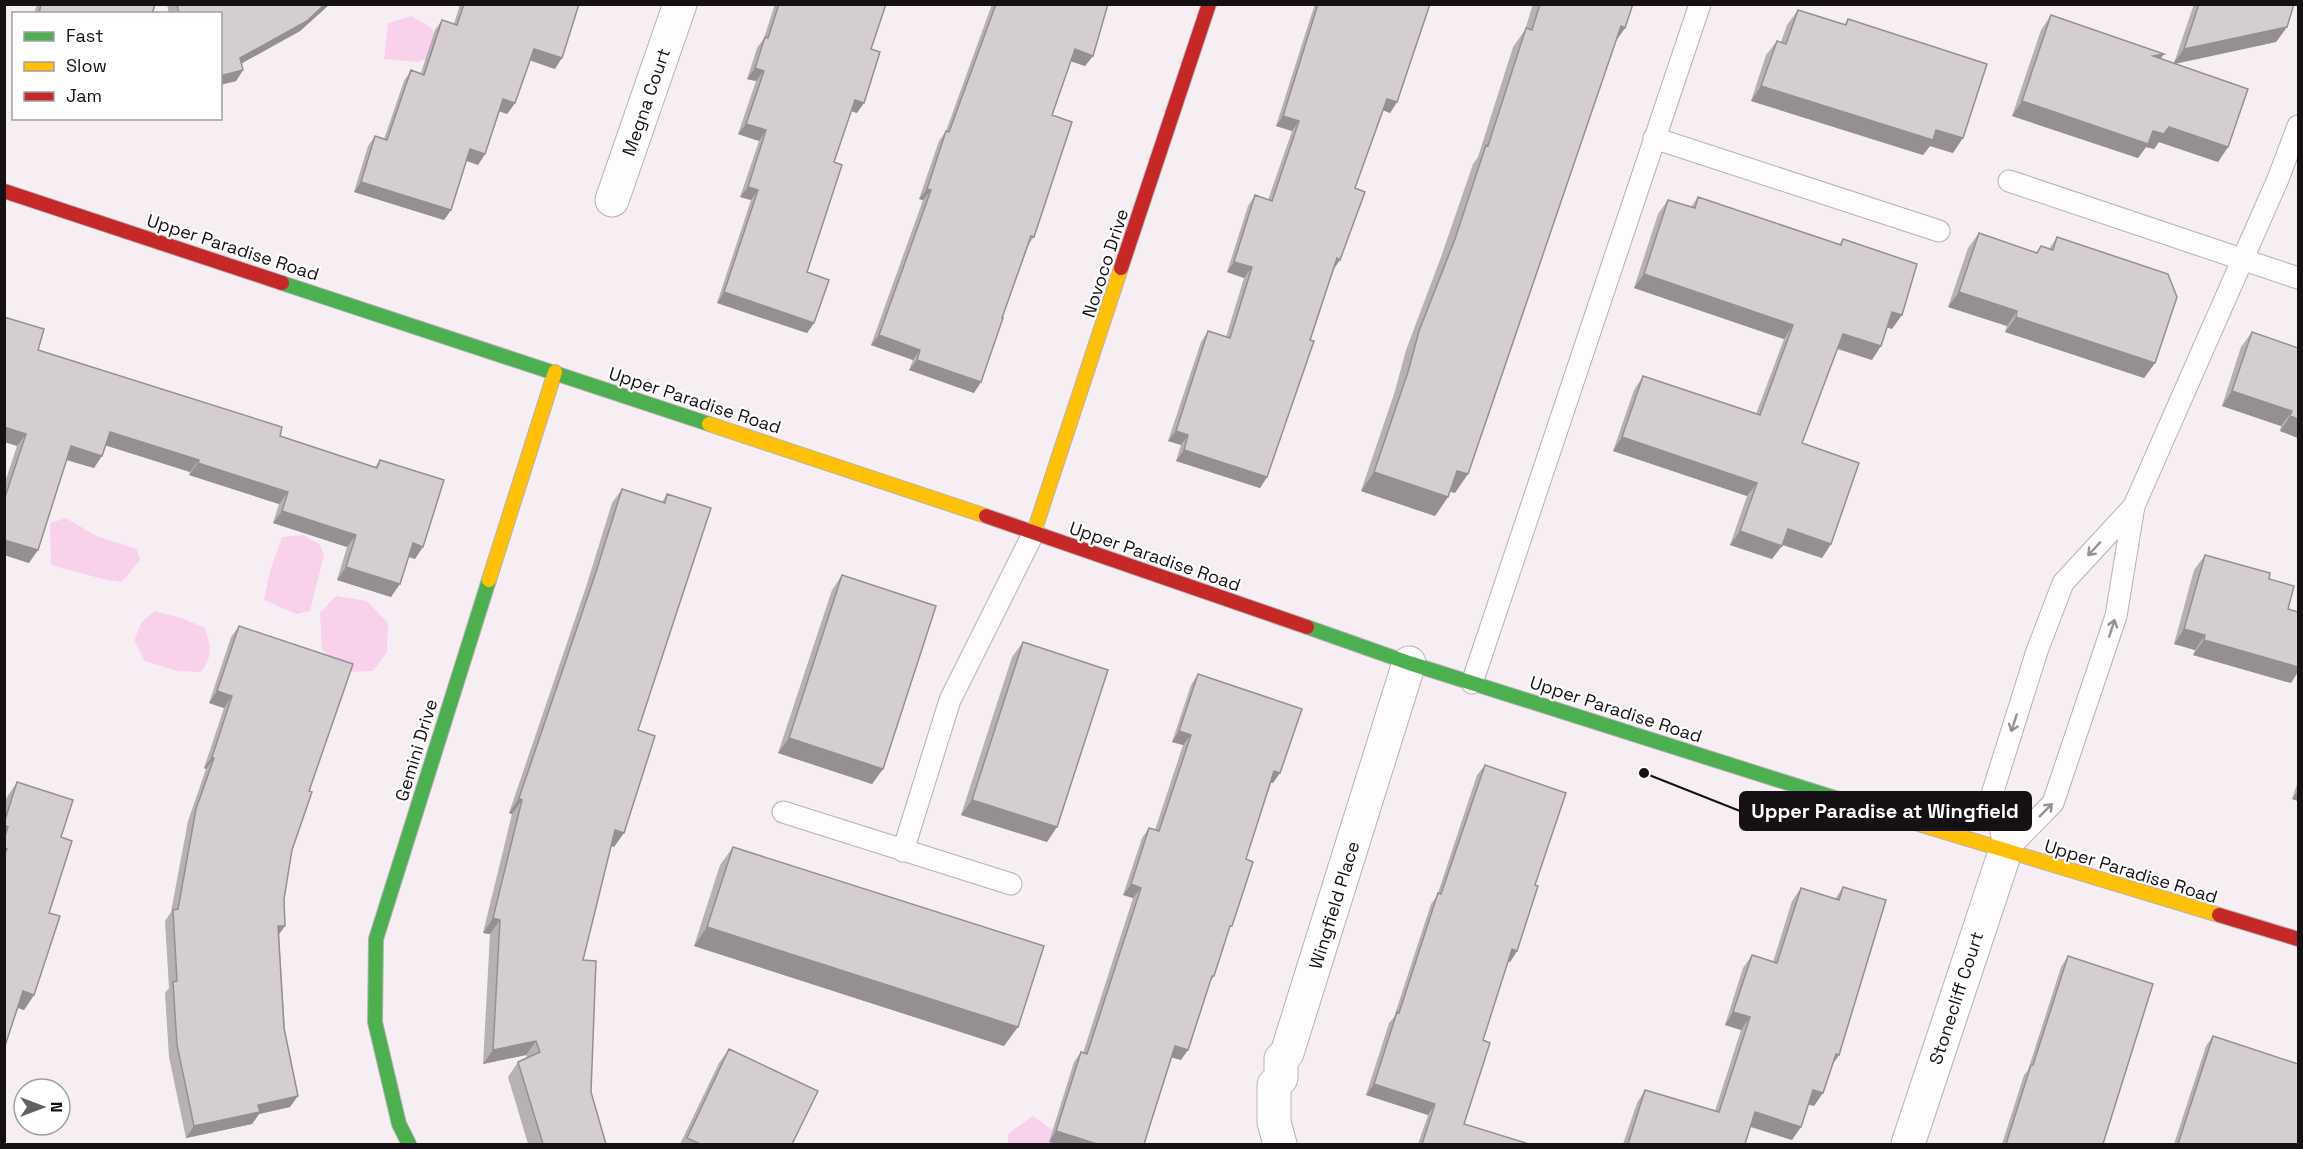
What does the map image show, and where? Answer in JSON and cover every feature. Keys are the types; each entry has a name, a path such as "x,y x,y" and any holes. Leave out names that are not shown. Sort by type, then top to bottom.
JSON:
{"main road":[{"name":"Novoco Drive","path":"1034,532 1209,4"},
{"name":"Upper Paradise Road","path":"4,191 1034,532 1409,663 2005,852 2298,939"},
{"name":"Gemini Drive","path":"408,1144 399,1124 375,1022 376,939 555,372"}],"street":[{"name":"Megna Court","path":"612,200 680,4"},
{"name":"Wingfield Place","path":"1280,1144 1274,1122 1274,1084 1281,1078 1281,1059 1287,1053 1409,663"},
{"name":"Stonecliff Court","path":"1908,1144 2005,852"}],"lane":[{"path":"1472,682 1700,4"},
{"path":"2005,852 2053,803 2116,616 2134,506 2298,126"},
{"path":"1654,138 1939,231"},
{"path":"2009,181 2298,278"},
{"path":"2005,852 1993,791 2041,641 2063,583 2134,506"},
{"path":"903,851 950,700 1034,532"},
{"path":"783,812 1011,884"}],"shaded area":[{"path":"412,16 432,28 436,41 430,58 417,62 384,59 388,23"},
{"path":"66,518 96,536 137,549 140,560 122,582 51,565 50,523"},
{"path":"303,535 319,544 324,555 310,611 296,614 264,600 270,571 282,537"},
{"path":"336,596 367,601 388,623 387,652 373,671 350,672 322,650 320,613"},
{"path":"155,611 205,628 210,651 208,661 201,672 177,671 145,661 134,640 142,622"},
{"path":"1033,1116 1057,1133 1056,1144 1008,1144 1008,1134"}],"building":[{"path":"41,4 155,4 153,12 39,12"},
{"path":"177,4 325,4 307,21 240,58 243,70 222,75 222,12 179,12"},
{"path":"464,4 579,4 562,58 534,49 515,103 503,99 485,154 470,149 451,210 361,182 375,136 387,140 411,70 424,75 442,20 457,25"},
{"path":"779,4 886,4 871,49 880,52 864,103 855,100 834,162 842,165 807,272 829,280 814,323 724,292 758,190 748,187 766,130 746,124 764,71 755,68"},
{"path":"996,4 1108,4 1093,56 1075,49 1052,115 1072,122 1034,237 1031,236 981,382 917,360 920,350 879,335 931,190 927,189 946,131 949,132"},
{"path":"1318,4 1430,4 1397,102 1387,99 1355,188 1365,192 1340,260 1337,258 1310,340 1314,341 1267,477 1184,450 1188,435 1176,431 1208,331 1230,338 1252,267 1234,262 1255,195 1272,201 1299,121 1283,116"},
{"path":"1540,4 1633,4 1625,28 1621,26 1468,474 1457,471 1448,497 1374,472 1408,372 1419,331 1455,239 1486,145 1488,146 1526,28 1532,30"},
{"path":"2199,4 2294,4 2287,27 2184,49"},
{"path":"1798,10 1846,25 1848,19 1987,64 1963,138 1936,130 1933,140 1761,86 1777,41 1786,44"},
{"path":"2051,15 2164,54 2153,56 2248,89 2228,147 2169,127 2164,134 2153,131 2148,144 2022,101"},
{"path":"1698,197 1841,245 1843,239 1917,264 1902,315 1892,312 1881,346 1843,334 1802,443 1859,463 1831,544 1788,529 1782,546 1740,531 1757,483 1622,437 1643,376 1760,415 1793,325 1644,274 1668,200 1695,208"},
{"path":"1979,233 2037,253 2041,246 2053,250 2057,237 2168,274 2177,297 2155,363 2016,317 2017,311 1959,292"},
{"path":"4,317 44,329 38,350 282,427 280,436 377,468 380,460 444,480 423,547 413,543 400,584 346,567 356,535 282,511 288,492 198,463 199,460 110,432 102,456 71,446 38,550 4,540 4,500 26,434 4,427"},
{"path":"2252,332 2298,348 2298,419 2290,416 2292,411 2232,391"},
{"path":"622,489 665,503 667,494 711,508 638,730 655,736 624,833 615,830 583,960 596,961 591,1092 606,1144 543,1144 518,1062 540,1052 536,1041 493,1050 500,920 493,918 522,800 519,798"},
{"path":"2205,555 2270,573 2269,579 2294,586 2288,609 2298,612 2298,667 2204,640 2205,635 2184,629"},
{"path":"842,575 936,606 883,769 789,738"},
{"path":"239,626 353,664 309,791 312,792 292,850 284,899 285,926 278,926 284,1028 298,1096 258,1105 260,1112 194,1126 177,1045 173,982 177,981 173,910 178,909 196,809 232,696 217,691"},
{"path":"1023,642 1108,670 1057,827 972,800"},
{"path":"1198,674 1302,709 1280,773 1274,771 1246,859 1253,862 1188,1050 1175,1046 1144,1144 1097,1144 1056,1131 1081,1052 1087,1054 1141,888 1131,884 1149,828 1159,831 1191,735 1179,731"},
{"path":"1485,765 1566,793 1535,885 1538,886 1517,951 1512,949 1483,1040 1490,1043 1464,1124 1529,1144 1422,1144 1435,1104 1374,1084 1438,893 1441,894"},
{"path":"17,782 73,800 61,837 72,841 49,913 60,916 34,995 23,991 4,1049 4,856 7,849 4,848 4,839 8,827 4,823"},
{"path":"733,847 1044,946 1018,1027 707,927"},
{"path":"1843,887 1886,900 1839,1055 1836,1054 1823,1093 1813,1090 1801,1127 1755,1112 1745,1144 1628,1144 1645,1090 1719,1112 1750,1017 1733,1012 1752,955 1777,963 1801,888 1839,900"},
{"path":"2068,956 2153,984 2103,1144 2006,1144 2031,1065 2033,1065"},
{"path":"2213,1036 2298,1064 2298,1144 2178,1144"},
{"path":"729,1049 818,1091 792,1144 700,1144 687,1138"}],"traffic: fast":[{"path":"282,283 709,424"},
{"path":"409,1144 399,1124 375,1022 376,939 489,580"},
{"path":"1307,627 1409,663 1879,812"}],"traffic: slow":[{"path":"1034,532 1121,268"},
{"path":"489,580 555,372"},
{"path":"709,424 986,516"},
{"path":"1879,812 2219,915"}],"traffic: jam":[{"path":"1121,268 1209,4"},
{"path":"4,191 282,283"},
{"path":"986,516 1307,627"},
{"path":"2219,915 2298,939"}],"place":[{"name":"Upper Paradise at Wingfield","path":"1644,773"}]}
